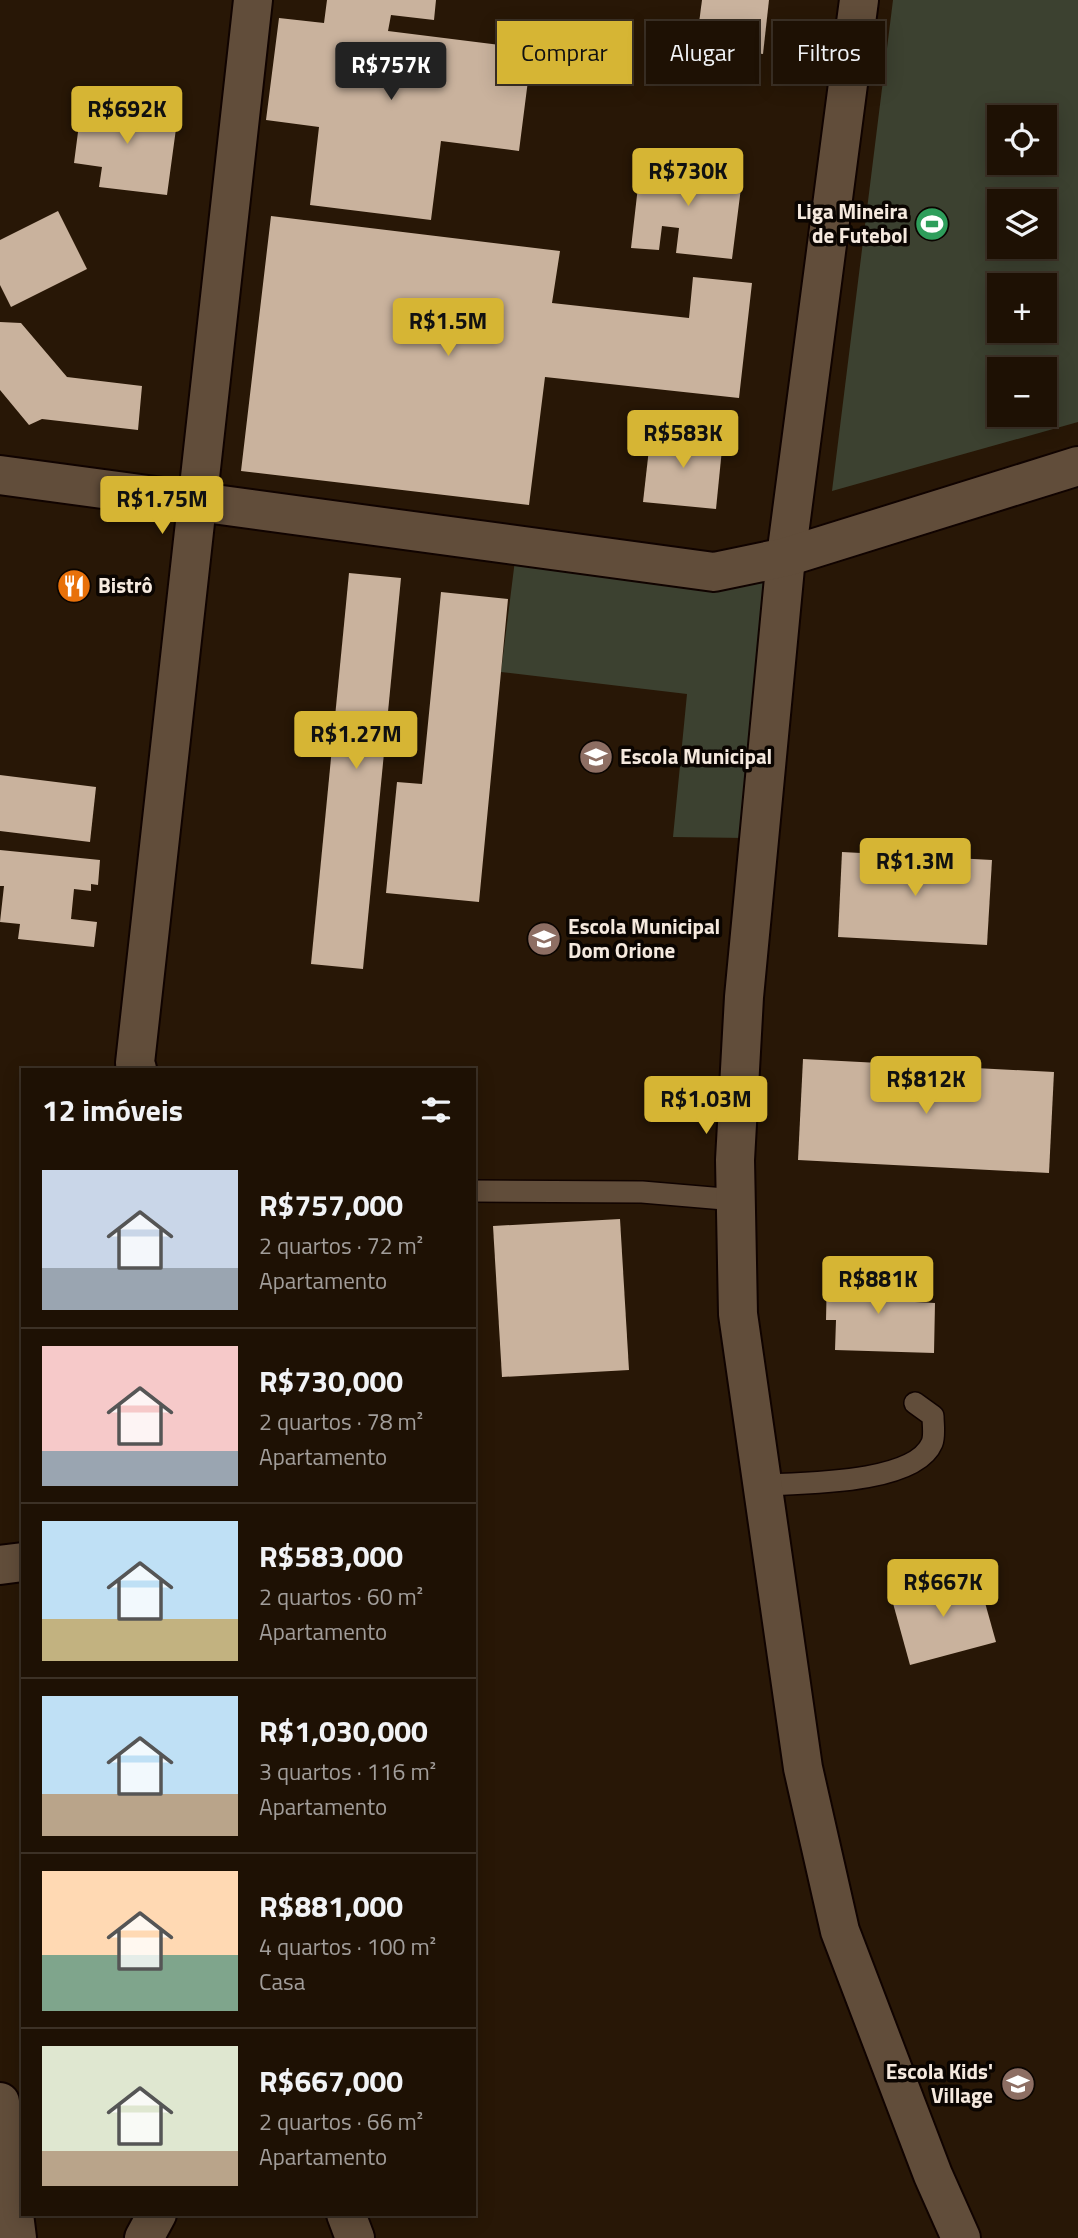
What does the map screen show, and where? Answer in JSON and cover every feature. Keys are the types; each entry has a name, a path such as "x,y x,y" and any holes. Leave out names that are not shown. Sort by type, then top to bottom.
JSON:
{"street":[{"path":"137,1068 196,500 253,0"},
{"path":"859,0 786,557 744,997 735,1160 738,1314 803,1768 840,1931 933,2175 961,2238"},
{"path":"0,475 714,572 786,557 1078,466"},
{"path":"0,1565 21,1562"},
{"path":"0,2102 17,2238"},
{"path":"144,2238 156,2216"},
{"path":"347,2216 355,2238"}],"lane":[{"path":"476,1191 642,1192 736,1200"},
{"path":"763,1485 883,1475 918,1462 932,1442 933,1416 915,1403"}],"green space":[{"name":"Liga Mineira de Futebol","path":"893,0 1078,0 1078,422 832,491 883,84 885,84"},
{"path":"515,560 784,566 746,838 673,837 687,694 501,672"}],"building":[{"path":"327,0 436,0 434,20 391,15 388,31 497,45 497,84 528,84 519,151 441,141 431,220 310,205 319,127 266,120 279,18 324,23"},
{"path":"702,0 769,0 763,54 759,54 759,21 699,21"},
{"path":"82,101 178,114 167,195 99,187 102,167 74,163"},
{"path":"641,160 743,172 732,259 676,253 679,228 662,226 659,250 631,248"},
{"path":"58,211 87,269 11,307 0,285 0,240"},
{"path":"271,216 560,251 552,303 689,318 693,277 752,283 739,398 545,377 529,505 241,471"},
{"path":"0,322 21,323 67,377 142,386 138,430 42,419 29,425 0,390"},
{"path":"651,431 723,439 716,509 643,502"},
{"path":"349,573 401,578 363,969 311,964"},
{"path":"441,592 508,599 479,902 386,893 397,782 422,784"},
{"path":"0,775 96,787 90,842 0,831"},
{"path":"0,850 100,860 98,885 91,884 91,891 74,889 71,919 97,922 94,947 18,939 20,924 0,922 4,886 0,886"},
{"path":"842,852 992,860 987,945 838,937"},
{"path":"803,1059 1054,1072 1049,1173 798,1160"},
{"path":"620,1219 629,1370 502,1377 493,1226"},
{"path":"827,1274 887,1276 887,1288 915,1289 915,1302 935,1303 934,1353 835,1350 836,1320 826,1320"},
{"path":"977,1574 996,1642 910,1665 891,1596"}],"place":[{"name":"Liga Mineira de Futebol","path":"932,224"},
{"name":"Bistrô","path":"74,586"},
{"name":"Escola Municipal","path":"596,757"},
{"name":"Escola Municipal Dom Orione","path":"544,939"},
{"name":"Escola Kids' Village","path":"1018,2084"}]}
